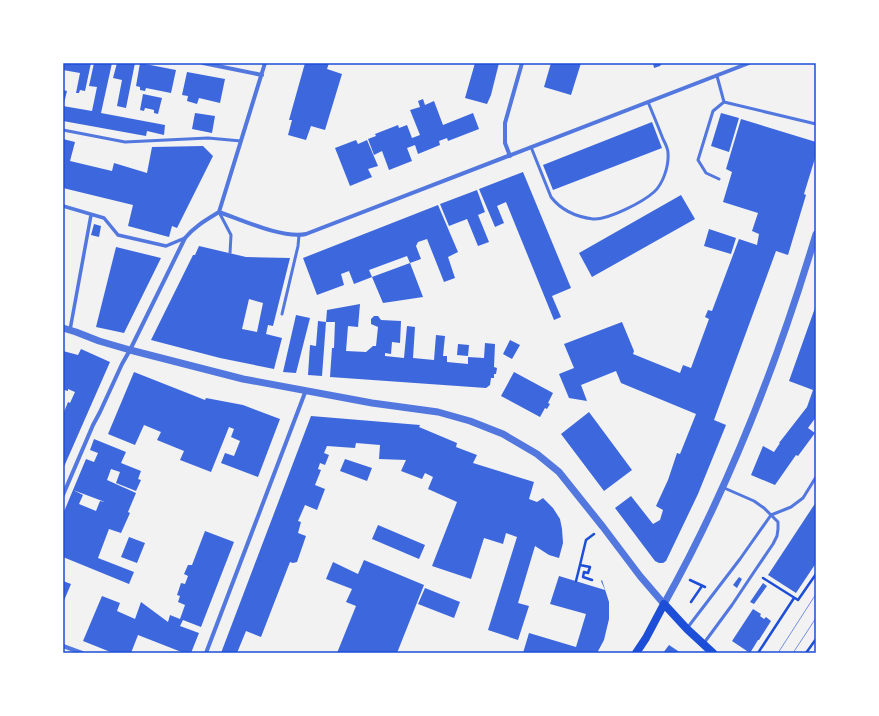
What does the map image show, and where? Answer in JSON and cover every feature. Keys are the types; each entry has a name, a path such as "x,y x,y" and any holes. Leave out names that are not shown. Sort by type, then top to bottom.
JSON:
{"main road":[{"path":"636,653 646,638 664,604 687,629 713,653"}],"street":[{"path":"203,63 262,75"},
{"path":"63,495 93,425 185,238 191,230 219,212 265,63"},
{"path":"510,156 505,143 505,123 522,63"},
{"path":"219,212 282,233 299,235 315,231 750,63"},
{"path":"63,206 104,218 118,235 166,246 185,238"},
{"path":"91,215 66,329 130,350 258,382 372,403 438,412 470,421 503,434 529,448 552,465 565,479 640,576 664,604 680,575 722,487 768,374 792,310 816,234"},
{"path":"206,653 306,390"},
{"path":"63,646 82,653"}],"lane":[{"path":"717,76 724,102"},
{"path":"531,147 550,197 555,203 576,214 594,219 612,215 633,206 654,192 661,183 665,172 668,152 648,102"},
{"path":"724,102 816,124"},
{"path":"720,179 706,173 698,160 713,111 724,102"},
{"path":"63,130 125,142 208,138 241,141"},
{"path":"219,212 231,235 230,253"},
{"path":"282,314 298,246 299,235"},
{"path":"687,629 772,515 791,507 802,498 816,477"},
{"path":"703,644 754,572 777,536 778,529 778,522 764,508 754,501 722,487"}],"path":[{"path":"576,581 586,540 603,527"},
{"path":"580,565 590,567 588,573 584,572 583,577 592,580"},
{"path":"754,572 798,600 816,574"},
{"path":"694,582 706,588"},
{"path":"688,608 702,586"},
{"path":"758,653 794,598"},
{"path":"806,653 816,639"}],"building":[{"path":"64,63 91,63 85,91 80,90 79,93 76,93 80,73 63,70"},
{"path":"94,63 112,63 101,113 165,125 164,135 147,131 146,136 63,121 63,106 92,111 97,87 89,86"},
{"path":"117,63 135,63 126,108 117,106 122,80 113,78"},
{"path":"140,63 176,70 171,93 146,88 145,91 140,90 140,87 136,86"},
{"path":"305,63 329,63 327,69 342,74 325,130 311,126 306,140 288,135 292,120 289,120"},
{"path":"475,63 499,63 491,95 487,104 465,98"},
{"path":"551,63 581,63 571,95 544,87"},
{"path":"653,63 662,63 660,66 654,68"},
{"path":"187,72 225,79 220,103 199,98 197,104 187,101 188,96 182,95"},
{"path":"63,90 67,91 64,103 63,103"},
{"path":"143,94 162,98 158,114 154,113 154,110 150,109 145,108 144,111 140,110"},
{"path":"423,99 425,105 434,101 443,125 473,113 479,129 448,141 447,138 439,141 440,145 418,154 415,145 407,148 412,161 389,170 382,151 374,155 368,139 376,136 375,134 398,125 399,128 407,125 412,138 420,135 410,110 420,107 418,101"},
{"path":"195,113 215,116 212,133 192,129"},
{"path":"721,113 739,118 729,152 711,146"},
{"path":"741,119 816,142 816,155 788,255 776,251 714,420 726,425 698,494 666,561 659,563 655,561 615,508 631,496 653,524 660,520 663,510 656,506 668,480 677,453 680,454 696,414 621,383 616,371 581,385 587,401 569,398 559,374 574,368 564,344 622,322 634,351 633,354 680,373 683,365 691,368 709,319 705,317 708,310 712,311 739,239 757,245 759,234 752,231 758,213 723,202 732,172 726,169"},
{"path":"652,122 662,148 553,190 543,165"},
{"path":"63,139 75,142 70,161 112,171 114,163 147,173 152,147 203,146 213,156 177,228 172,226 169,237 128,226 133,205 63,188"},
{"path":"356,140 358,144 367,140 378,166 368,169 372,177 350,186 335,148"},
{"path":"523,172 571,288 552,296 561,317 554,320 506,202 497,206 504,223 495,227 479,189"},
{"path":"477,190 485,212 478,215 489,242 478,246 467,219 449,226 440,204"},
{"path":"681,195 695,219 592,277 579,253"},
{"path":"438,205 458,252 448,257 455,278 444,282 427,239 418,242 416,246 421,259 410,263 407,256 369,270 372,277 354,284 349,271 341,274 344,285 317,295 303,258"},
{"path":"94,224 101,226 99,237 91,235"},
{"path":"709,229 736,238 731,254 704,246"},
{"path":"199,246 246,257 290,258 273,326 268,325 266,334 282,338 274,369 220,358 151,340 193,255 195,255","holes":["249,299 263,303 257,332 242,329"]},
{"path":"116,247 161,258 124,333 96,327"},
{"path":"410,263 423,297 383,303 372,277"},
{"path":"360,304 358,327 348,326 346,351 366,352 373,346 376,346 378,327 371,324 371,319 374,316 378,316 381,320 401,321 400,343 392,342 391,354 385,353 385,356 404,358 407,326 415,327 413,358 434,360 436,335 445,336 443,356 447,356 447,362 468,364 468,357 484,358 485,343 495,344 494,367 497,368 494,378 491,378 490,385 486,388 330,377 332,348 334,348 335,322 326,322 327,310"},
{"path":"816,305 816,417 808,428 815,433 798,456 796,455 775,485 751,475 763,446 774,452 779,443 807,407 813,390 789,381"},
{"path":"296,315 310,318 296,373 283,372"},
{"path":"318,321 326,322 322,376 308,375 310,345 316,346"},
{"path":"510,340 520,345 512,359 503,354"},
{"path":"458,344 469,345 468,356 457,355"},
{"path":"81,349 110,362 63,469 63,412 68,402 70,403 75,392 68,389 68,391 64,390 63,393 63,351 78,355"},
{"path":"134,372 205,400 206,398 243,405 280,419 258,477 221,463 225,453 234,456 240,441 231,437 234,429 229,427 211,472 180,460 184,451 157,440 161,432 144,425 135,445 108,434"},
{"path":"514,372 553,393 548,403 550,404 547,409 545,408 540,417 501,396"},
{"path":"589,412 632,470 604,491 561,434"},
{"path":"311,416 420,425 419,427 457,443 456,447 477,455 473,463 534,482 529,499 537,502 543,498 553,508 560,519 563,543 559,558 549,555 535,546 518,603 529,606 518,640 488,630 517,537 506,533 503,544 484,538 471,579 432,566 457,502 428,489 433,477 425,473 422,479 401,471 406,460 379,459 380,445 356,443 355,448 327,446 324,453 329,455 325,465 320,463 318,469 321,470 315,485 325,489 317,510 305,505 298,521 301,522 298,533 306,536 297,562 290,562 261,637 246,631 237,653 221,653"},
{"path":"94,439 126,452 121,463 141,471 138,479 141,480 136,491 116,483 120,472 111,469 107,480 136,493 128,512 130,513 121,533 109,529 98,558 134,572 129,584 63,557 63,514 73,490 86,459 94,462 98,453 90,450","holes":["73,490 105,502 100,501 96,511 79,504 83,495"]},
{"path":"345,459 372,468 367,481 340,471"},
{"path":"816,502 816,563 796,593 768,575"},
{"path":"378,525 425,545 419,559 372,539"},
{"path":"205,531 234,542 201,627 183,620 180,626 199,633 191,653 184,653 138,635 131,653 113,653 83,641 102,596 120,603 117,611 135,619 141,602 168,622 170,615 180,619 185,605 178,602 180,596 177,595 181,583 185,584 188,576 184,574 188,565 192,565"},
{"path":"129,537 145,543 137,563 121,557"},
{"path":"364,560 424,585 397,653 337,653 356,606 346,602 352,589 326,579 333,562 358,574"},
{"path":"559,576 605,590 601,581 602,580 609,602 609,619 604,640 597,653 523,653 529,633 576,647 586,614 550,604"},
{"path":"739,577 742,579 737,588 733,585"},
{"path":"63,581 71,584 63,603"},
{"path":"763,583 767,586 754,604 750,602"},
{"path":"425,588 460,602 454,618 418,604"},
{"path":"753,609 761,614 760,616 764,619 766,617 771,621 750,653 732,641"},
{"path":"669,645 681,653 663,653"}],"tram line":[{"path":"778,653 816,594"},
{"path":"793,653 816,618"}]}
